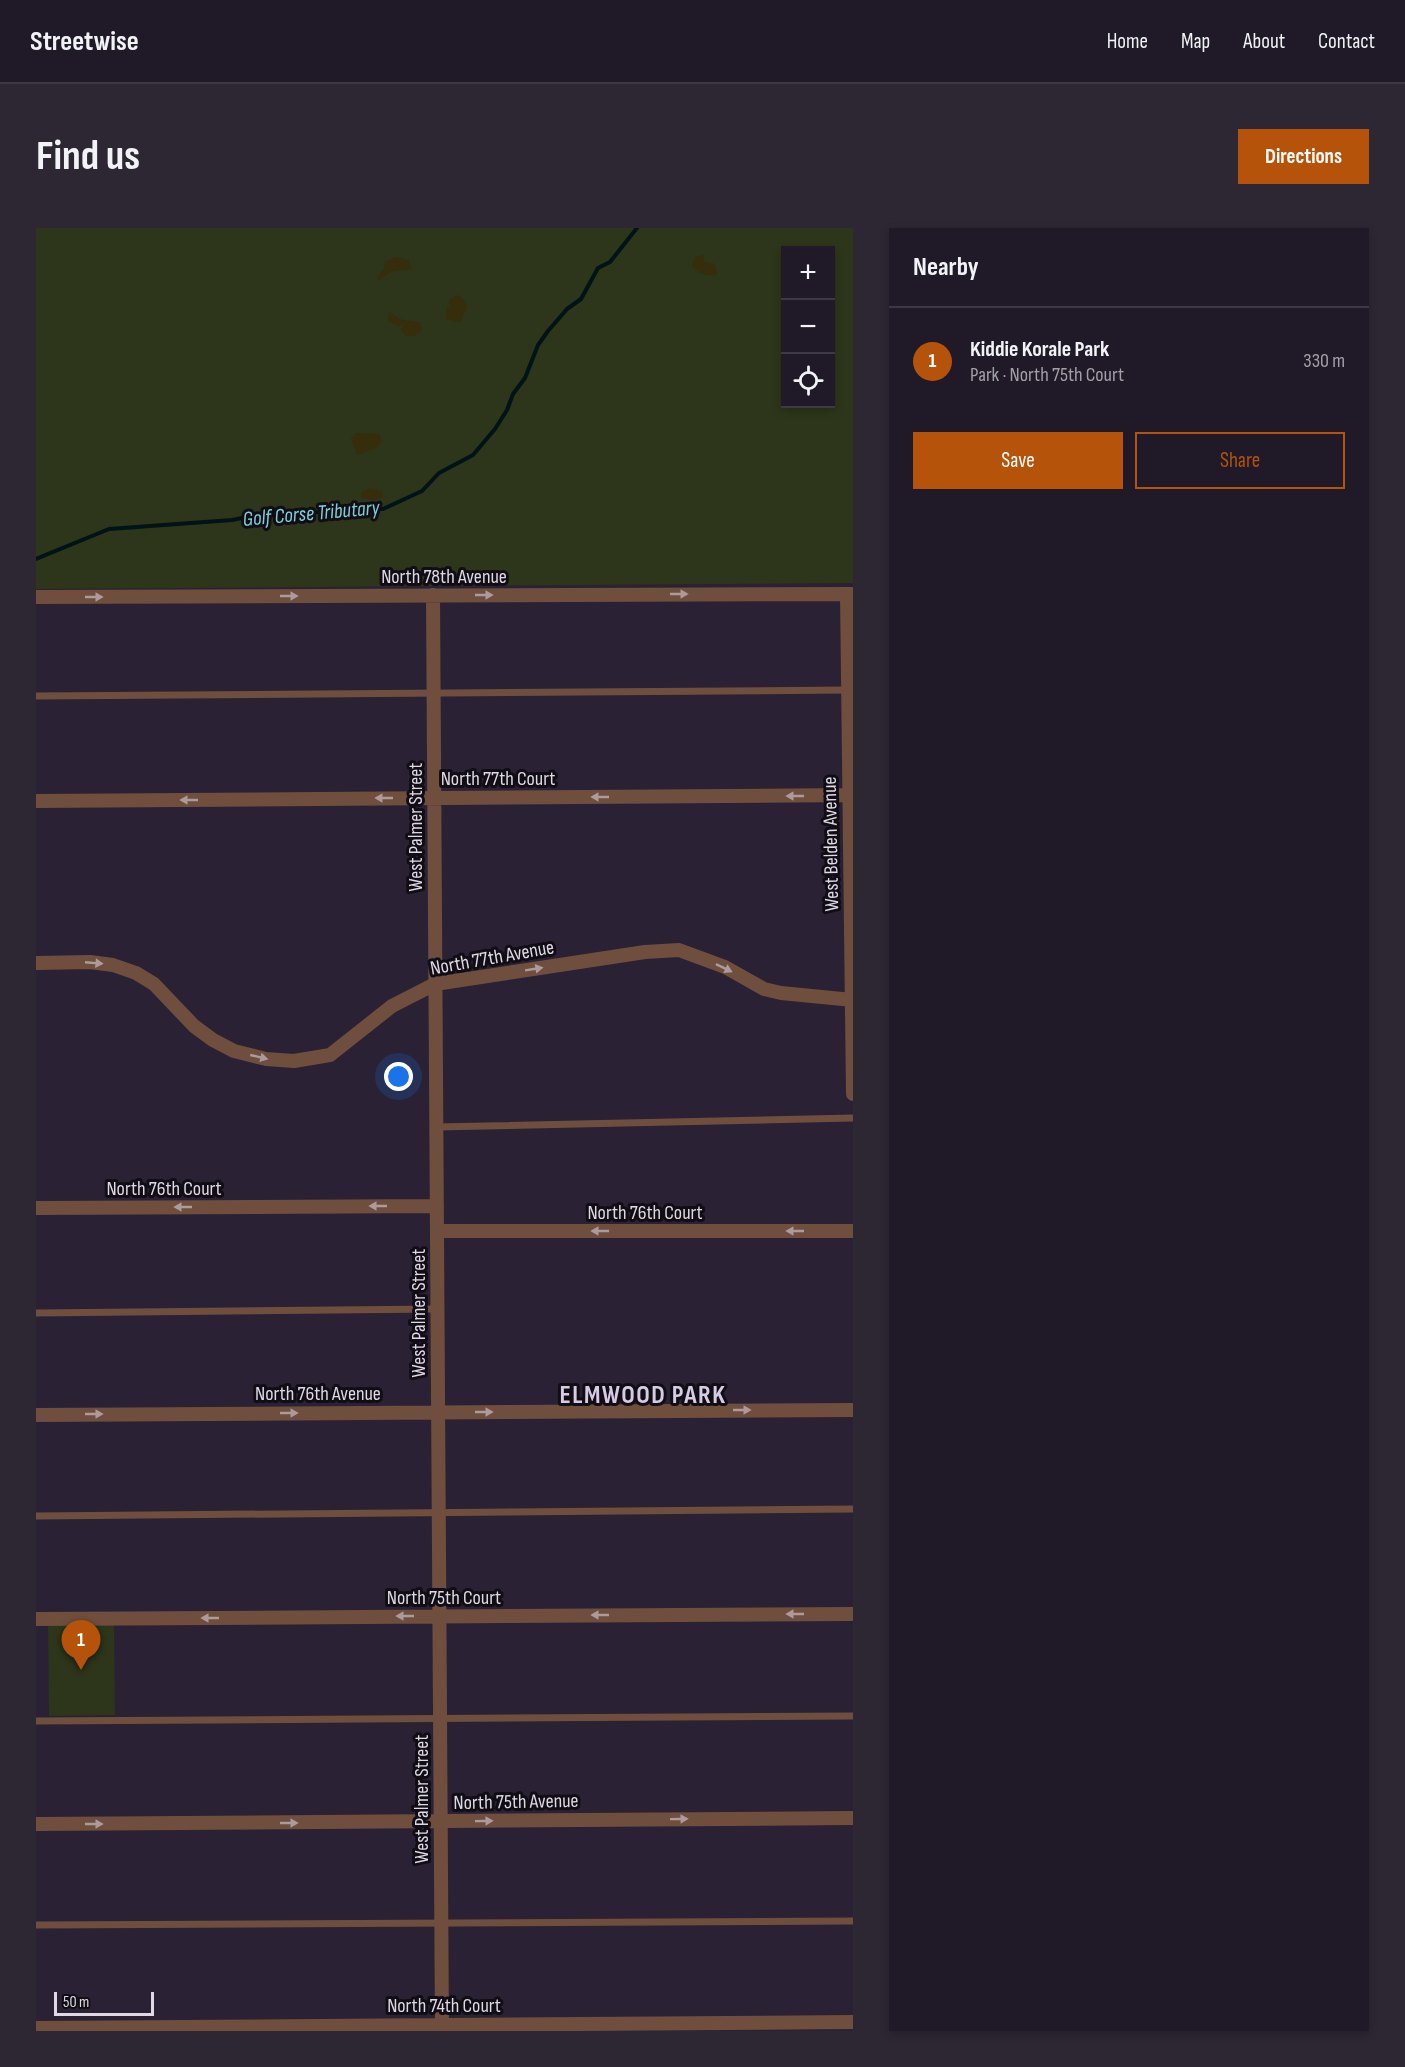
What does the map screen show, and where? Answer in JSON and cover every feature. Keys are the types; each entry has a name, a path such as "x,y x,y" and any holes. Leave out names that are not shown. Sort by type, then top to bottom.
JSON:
{"street":[{"name":"North 78th Avenue","path":"36,597 850,594"},
{"name":"West Belden Avenue","path":"850,594 853,1094"},
{"name":"West Palmer Street","path":"433,595 442,2028"},
{"name":"North 77th Court","path":"36,801 851,795"},
{"name":"North 77th Avenue","path":"36,963 90,962 113,965 136,973 154,984 194,1026 213,1040 234,1051 294,1061 330,1055 392,1006 435,984 667,950 680,950 724,967 764,989 810,998 852,1000"},
{"name":"North 76th Court","path":"36,1208 437,1206"},
{"name":"North 76th Court","path":"437,1231 853,1231"},
{"name":"North 76th Avenue","path":"36,1415 853,1410"},
{"name":"North 75th Court","path":"36,1619 853,1614"},
{"name":"North 75th Avenue","path":"36,1824 853,1818"},
{"name":"North 74th Court","path":"36,2028 442,2028 853,2022"}],"lane":[{"path":"36,696 850,690"},
{"path":"436,1127 853,1118"},
{"path":"36,1313 438,1309"},
{"path":"36,1516 853,1509"},
{"path":"36,1721 853,1716"},
{"path":"36,1925 853,1921"}],"green space":[{"path":"36,228 853,228 853,583 36,589"},
{"path":"114,1623 115,1715 49,1716 48,1624"}],"sand":[{"path":"704,255 704,262 715,264 717,274 704,274 692,266 695,257"},
{"path":"396,257 408,260 411,269 393,271 378,280 377,277 384,269 385,262"},
{"path":"458,295 467,307 460,322 446,319 446,309 451,306 449,302 451,298"},
{"path":"389,312 402,320 420,322 422,330 414,336 407,336 401,330 404,325 398,326 388,320"},
{"path":"356,433 379,434 382,442 376,448 357,455 351,439"},
{"path":"370,488 381,491 383,497 375,500 361,498 361,493"}],"waterway":[{"name":"Golf Corse Tributary","path":"36,559 109,529 232,520 267,513 327,512 353,508 383,509 422,491 439,473 473,455 495,429 507,410 513,394 525,378 538,345 567,309 581,299 598,268 610,262 637,228"}],"place":[{"name":"Kiddie Korale Park","path":"81,1670"}],"district":[{"name":"ELMWOOD PARK","path":"643,1394"}]}
